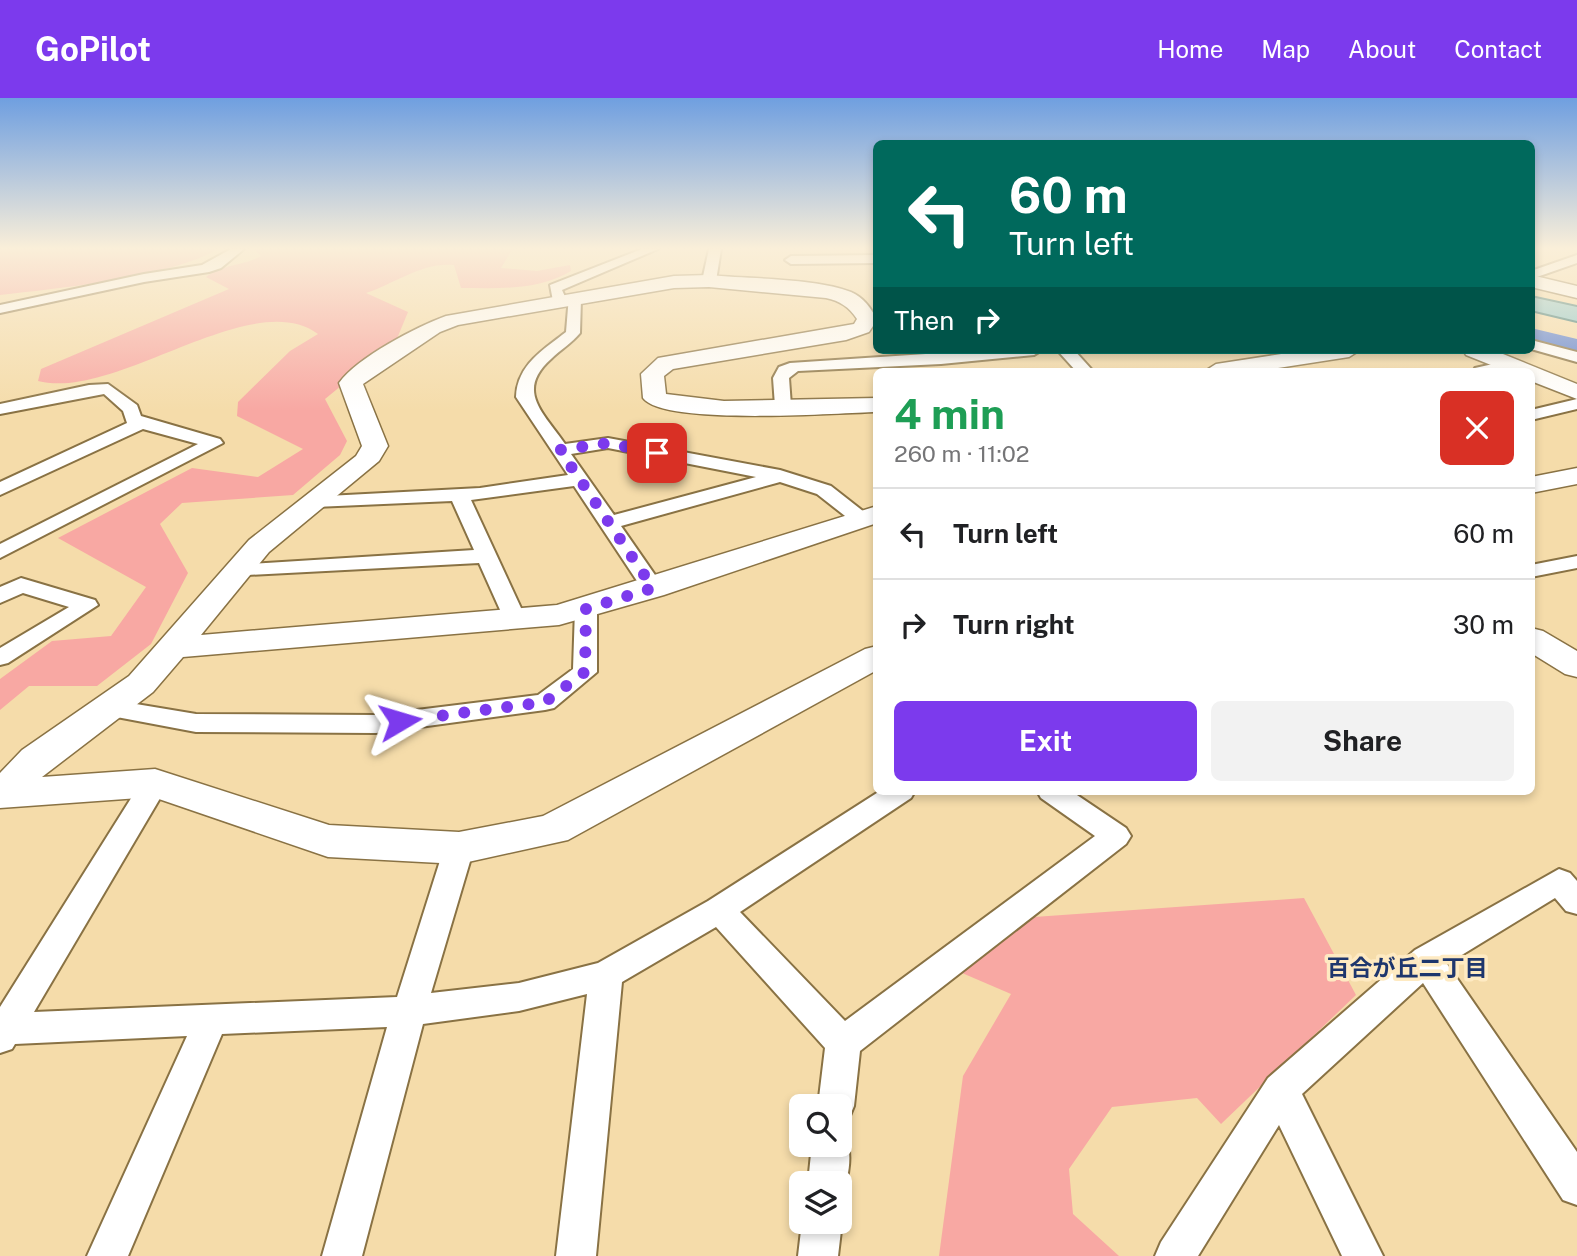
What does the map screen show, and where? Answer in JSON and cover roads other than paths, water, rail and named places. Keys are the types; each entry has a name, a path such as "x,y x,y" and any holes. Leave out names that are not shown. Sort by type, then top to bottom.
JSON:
{"main road":[{"path":"1554,303 1577,309"},
{"path":"1535,304 1577,314"}],"street":[{"path":"0,309 28,303"},
{"path":"2,793 36,759 141,684 176,647 259,546 366,461 375,446 370,424 355,398 351,383 362,372 433,328 453,320 550,303"},
{"path":"568,303 573,333 533,366 523,385 524,397 653,588"},
{"path":"854,303 872,317 857,331 666,363 652,374 654,398 669,405 873,405"},
{"path":"1535,345 1577,357"},
{"path":"783,406 781,378 785,370 796,366 993,354"},
{"path":"1069,354 1082,368"},
{"path":"1261,368 1319,354"},
{"path":"1484,354 1518,368"},
{"path":"1535,375 1577,392"},
{"path":"0,409 89,390 108,389 131,409 133,419 214,443 0,552"},
{"path":"1535,414 1577,404"},
{"path":"0,489 141,423"},
{"path":"560,450 608,443 780,476 824,490 869,517"},
{"path":"609,523 780,476"},
{"path":"1535,484 1577,477"},
{"path":"315,501 460,497 513,492 579,479"},
{"path":"460,497 516,621"},
{"path":"176,647 516,621 586,609 869,517"},
{"path":"236,571 486,556"},
{"path":"1542,569 1577,562"},
{"path":"1542,569 1577,580"},
{"path":"0,596 21,585 87,605 0,658"},
{"path":"106,708 196,723 376,724 545,702 585,672 586,609"},
{"path":"1535,640 1577,666"},
{"path":"2,793 155,783 328,841 459,848 554,829 873,658"},
{"path":"3,1034 155,783"},
{"path":"3,1034 212,1018 409,1011 519,997 606,975 719,910 895,795"},
{"path":"837,1094 843,1043 1116,836 1057,795"},
{"path":"342,1256 409,1011 459,848"},
{"path":"1175,1256 1281,1090 1426,960 1559,881 1577,902"},
{"path":"719,910 843,1043"},
{"path":"1426,960 1577,1186"},
{"path":"576,1256 606,975"},
{"path":"107,1256 212,1018"},
{"path":"1281,1090 1363,1256"},
{"path":"818,1256 821,1234"}],"waterway":[{"path":"1535,336 1577,347"}],"district":[{"name":"百合が丘二丁目","path":"1407,968"}]}
